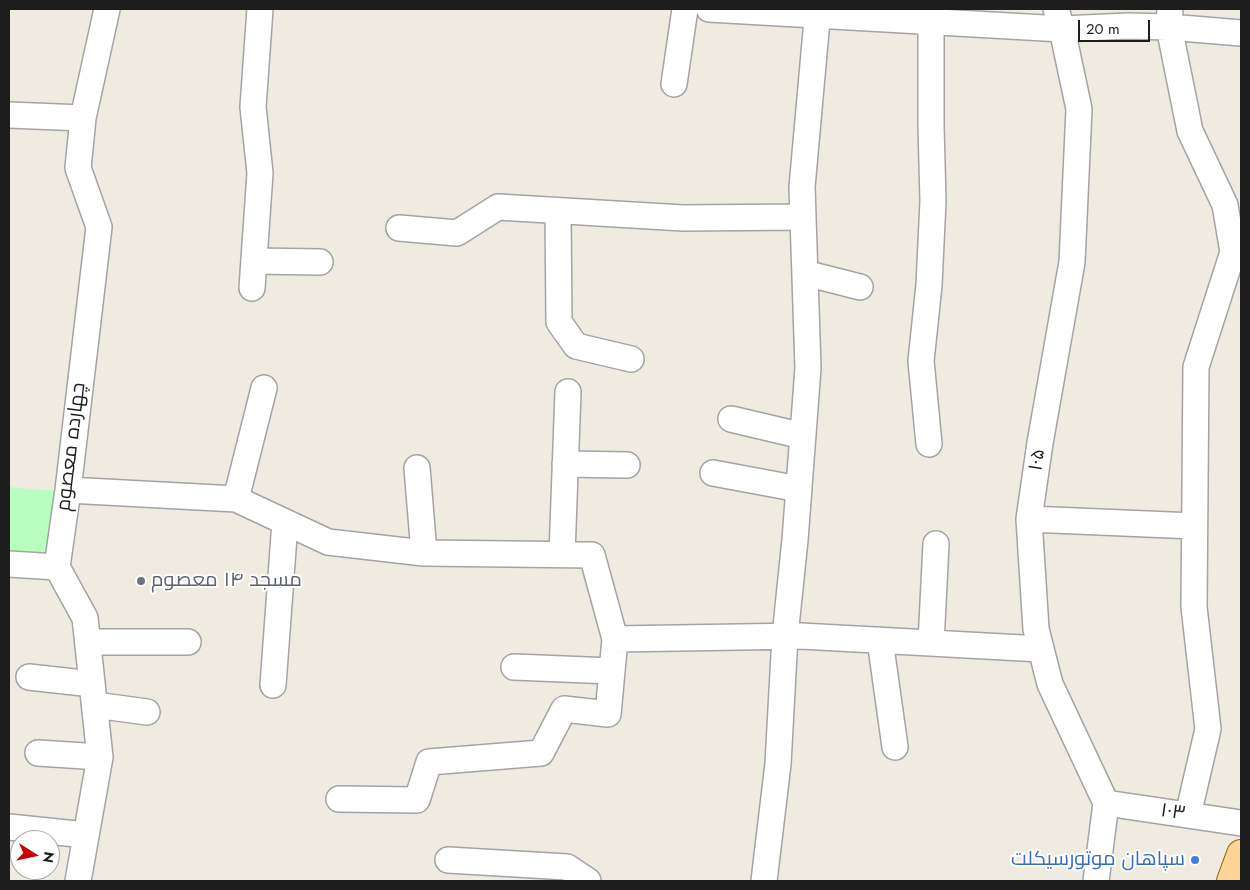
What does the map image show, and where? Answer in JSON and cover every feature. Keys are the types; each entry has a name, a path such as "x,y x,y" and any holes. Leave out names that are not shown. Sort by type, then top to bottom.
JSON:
{"main road":[{"path":"1231,881 1241,854"}],"street":[{"name":"چهارده معصوم","path":"56,567 68,490 99,226 78,168 83,118 107,9"},
{"path":"252,288 260,173 253,107 260,9"},
{"path":"674,84 685,9"},
{"path":"709,9 900,14 931,22 1059,19 1128,26 1170,18 1241,34"},
{"path":"764,881 778,764 785,636 808,368 802,187 817,12"},
{"path":"1170,18 1190,131 1225,205 1233,252 1196,367 1194,608 1208,729 1188,815"},
{"name":"۱۰۵","path":"1059,19 1079,109 1072,262 1040,443 1030,519 1036,629 1050,684 1106,803"},
{"path":"929,444 921,361 929,285 933,201 931,22"},
{"path":"9,115 83,118"},
{"path":"399,228 457,233 498,207 682,218 803,217"},
{"path":"558,211 559,322 576,346 631,359"},
{"path":"254,261 320,262"},
{"path":"805,273 860,287"},
{"path":"236,500 264,388"},
{"path":"562,554 568,392"},
{"path":"731,420 803,436"},
{"path":"565,464 627,465"},
{"path":"417,468 424,553"},
{"path":"713,473 799,490"},
{"path":"68,490 236,500 328,542 424,553 592,555 615,639 608,714 564,710 541,753 429,762 417,800 340,799"},
{"path":"1030,519 1194,526"},
{"path":"273,685 285,522"},
{"path":"931,643 936,544"},
{"path":"9,564 56,567 85,618 100,757 78,881"},
{"path":"615,639 785,636 1041,649"},
{"path":"880,640 895,747"},
{"path":"88,642 188,642"},
{"path":"514,667 612,670"},
{"path":"29,677 93,694 147,712"},
{"path":"38,753 100,757"},
{"path":"1096,881 1106,803"},
{"name":"۱۰۳","path":"1106,803 1241,823"},
{"path":"9,826 86,835"},
{"path":"448,860 566,867 588,881"}],"green space":[{"path":"9,487 57,491 48,556 9,554"}],"place":[{"name":"مسجد ۱۴ معصوم","path":"141,581"},
{"name":"سپاهان موتورسیکلت","path":"1195,860"}]}
